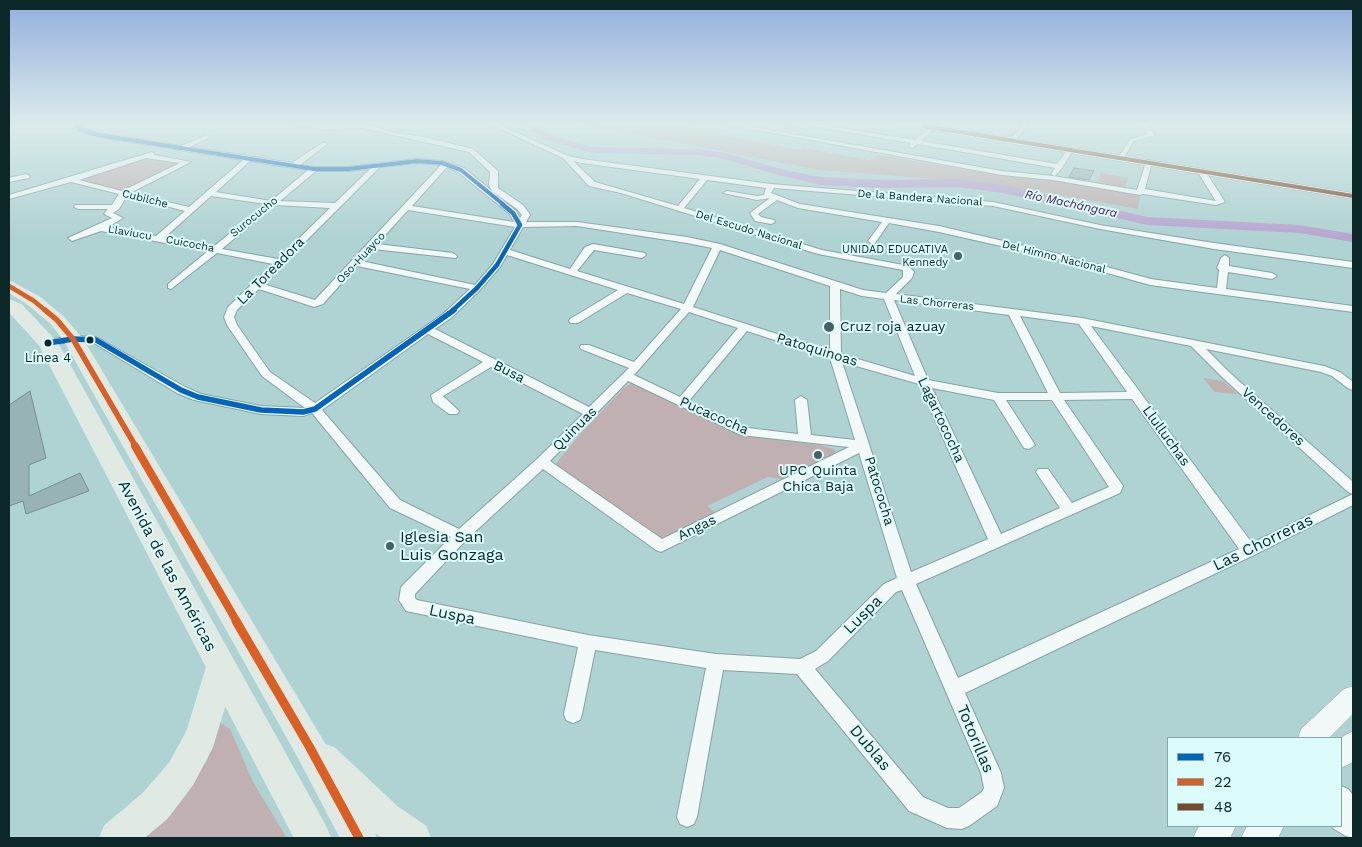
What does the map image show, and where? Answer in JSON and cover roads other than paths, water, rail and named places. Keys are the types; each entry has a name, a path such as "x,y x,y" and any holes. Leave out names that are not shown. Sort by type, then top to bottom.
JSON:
{"main road":[{"path":"1152,163 1353,196"},
{"name":"Avenida de las Américas","path":"9,286 34,301 57,320 60,341 221,667 313,838"},
{"name":"Avenida de las Américas","path":"9,304 60,341 309,746 359,838"},
{"path":"117,838 155,806 181,774 201,737 221,667"},
{"path":"1312,737 1353,697"},
{"path":"1342,754 1353,744"},
{"path":"309,746 385,818 412,838"},
{"path":"1208,838 1220,827"},
{"path":"1256,838 1268,827"}],"street":[{"name":"Cubilche","path":"9,197 124,163"},
{"path":"123,193 187,163"},
{"name":"Cuicocha","path":"159,238 244,163"},
{"path":"271,163 314,169 348,169 400,163"},
{"path":"293,166 298,163"},
{"path":"435,163 446,164 461,170 513,213 520,225"},
{"path":"60,341 96,340 181,390 214,402 291,413 316,409 447,316 477,288 506,252 526,215 520,208 495,189 493,185 494,171 483,163"},
{"name":"Del Escudo Nacional","path":"571,163 592,184 622,190 821,252 844,258 904,266 909,272 907,278 888,298"},
{"name":"De la Bandera Nacional","path":"599,163 771,186 993,204 1100,227 1214,246 1353,265"},
{"path":"938,163 1002,174 1052,178 1140,193 1140,191 1216,203 1220,202 1202,171"},
{"path":"1034,163 1060,167"},
{"path":"1052,178 1063,163"},
{"path":"1140,191 1149,163"},
{"name":"Oso-Huayco","path":"257,284 314,304 324,298 408,208 446,164"},
{"name":"La Toreadora","path":"377,166 232,309 229,317 232,325 266,374 316,409 395,504 461,536"},
{"name":"Surocucho","path":"172,286 214,249 314,169"},
{"path":"9,180 26,176"},
{"path":"679,209 705,177"},
{"name":"Cubilche","path":"71,180 190,210"},
{"path":"771,186 767,194 772,198 754,214 758,220 771,222"},
{"name":"Llaviucu","path":"72,238 100,228 118,218 108,214 116,207 123,197 123,193"},
{"path":"210,193 271,203 338,206"},
{"name":"Del Himno Nacional","path":"727,193 757,198 772,198 798,206 939,229 1029,250 1150,282 1353,309"},
{"path":"78,207 116,207"},
{"name":"Las Chorreras","path":"408,208 520,225 577,224 598,226 717,246 835,285 888,298 1012,311 1082,321 1324,369 1336,374 1353,387"},
{"path":"872,241 887,221"},
{"name":"Llaviucu","path":"100,228 159,238"},
{"name":"Cuicocha","path":"159,238 279,262"},
{"path":"372,246 453,256"},
{"name":"Quinuas","path":"407,592 461,536 542,462 632,372 686,308 717,246"},
{"path":"572,272 588,248 593,247 642,255"},
{"name":"Patoquinoas","path":"506,252 836,356 964,392 998,397 1136,395"},
{"path":"1221,292 1222,268 1225,258"},
{"path":"356,262 477,288"},
{"path":"1222,268 1272,276"},
{"name":"Patococha","path":"835,285 836,356 906,580 954,689"},
{"path":"574,322 626,289"},
{"name":"Lagartococha","path":"888,298 923,382 996,540"},
{"name":"Luspa","path":"407,592 407,600 412,606 588,642 716,662 802,667 822,656 890,588 996,540 1115,490 1116,486 1054,395 1012,311"},
{"name":"Llulluchas","path":"1082,321 1249,551"},
{"path":"682,402 745,327"},
{"name":"Busa","path":"428,330 591,413"},
{"name":"Vencedores","path":"1195,344 1226,375 1353,489"},
{"name":"Pucacocha","path":"585,347 682,402 745,432 864,446"},
{"path":"453,412 437,399 437,395 490,362"},
{"path":"998,397 1029,445"},
{"path":"801,400 805,440"},
{"name":"Angas","path":"542,462 661,546 864,446"},
{"path":"1043,472 1069,510"},
{"name":"Las Chorreras","path":"954,689 1249,551 1353,498"},
{"path":"573,714 588,642"},
{"path":"687,817 716,662"},
{"name":"Dublas","path":"802,667 916,804 947,818"},
{"name":"Totorillas","path":"947,818 962,819 990,800 994,788 991,773 954,689"},
{"path":"1342,797 1353,812"},
{"path":"1342,823 1353,829"}],"waterway":[{"name":"Río Machángara","path":"747,163 782,173 821,181 882,184 957,183 1003,189 1148,221 1299,229 1353,238"}],"place":[{"name":"UNIDAD EDUCATIVA Kennedy","path":"958,256"},
{"name":"Cruz roja azuay","path":"829,327"},
{"name":"Línea 4","path":"48,343"},
{"name":"UPC Quinta Chica Baja","path":"818,455"},
{"name":"Iglesia San Luis Gonzaga","path":"390,546"}]}
